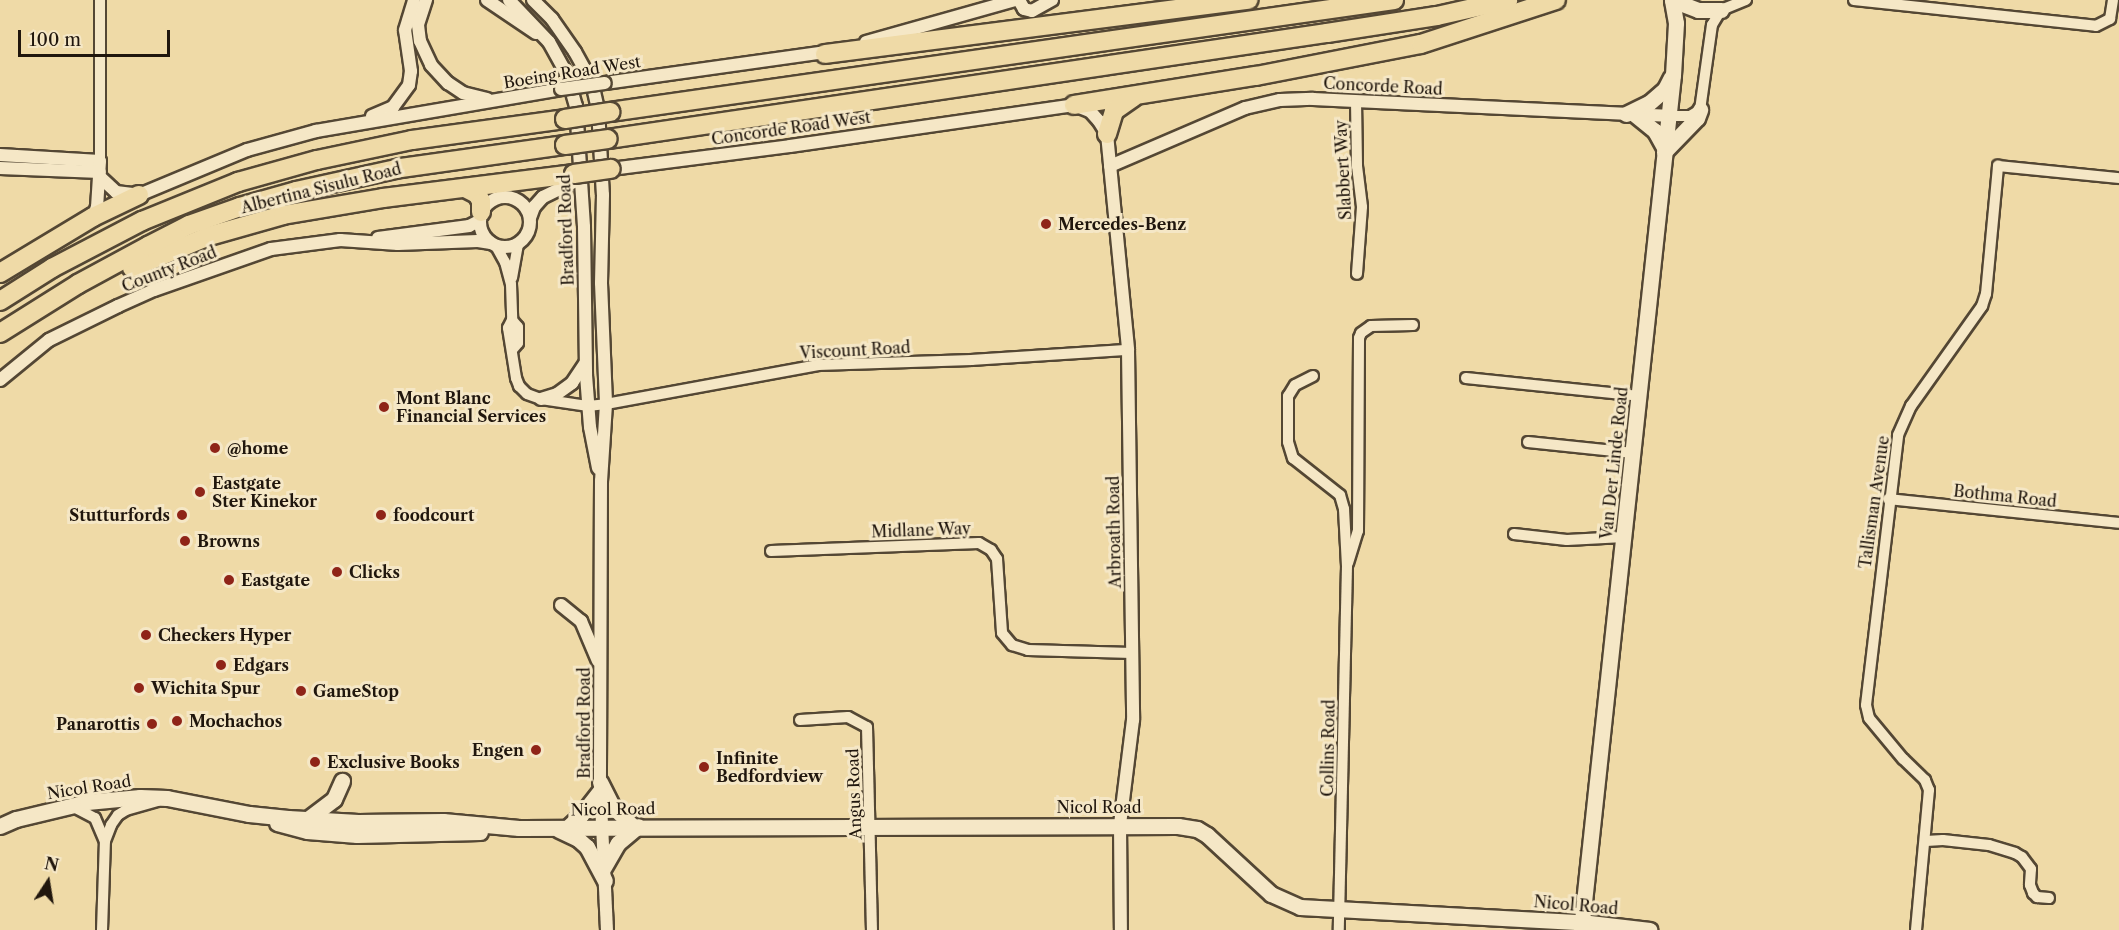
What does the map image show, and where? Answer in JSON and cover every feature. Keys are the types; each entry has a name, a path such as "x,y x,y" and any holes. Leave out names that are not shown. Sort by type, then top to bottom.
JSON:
{"highway":[{"path":"825,54 1249,0"},
{"name":"Albertina Sisulu Road","path":"0,301 52,268 142,221 238,182 317,160 412,140 1394,0"},
{"name":"Albertina Sisulu Road","path":"8,328 78,284 189,225 296,191 401,168 1338,32 1437,16 1508,0"},
{"path":"1074,105 1256,76 1421,44 1556,0"},
{"path":"1140,1 1163,6 1210,4"},
{"path":"1107,134 1111,118 1119,106 1133,98 1158,90"},
{"path":"8,328 152,258 209,236 283,215 383,198 574,178 611,169"},
{"path":"467,189 477,194 481,201 480,217"},
{"path":"0,273 93,217 139,195"}],"main road":[{"path":"1672,0 1698,10 1721,10"},
{"name":"Van Der Linde Road","path":"1581,926 1673,75 1676,23 1672,0"},
{"path":"1673,75 1665,89 1649,103 1630,114 1655,131 1664,149 1697,118 1700,110"},
{"path":"309,818 334,799 342,781"},
{"path":"600,786 612,806 636,826 618,843 605,874 587,847 561,828 581,815 600,786"},
{"name":"Nicol Road","path":"2,824 72,806 120,798 166,798 249,814 307,831 357,835 636,826 872,828 1178,826 1197,829 1280,900 1300,907 1650,930"},
{"name":"Nicol Road","path":"249,814 358,822 443,821 519,828"}],"street":[{"path":"93,217 97,207 100,175 100,0"},
{"path":"316,131 378,115 393,107 402,97 410,81 405,30 414,0"},
{"path":"426,0 418,25 420,41 431,65 448,82 477,97 518,97"},
{"path":"420,14 438,0"},
{"path":"487,0 549,42"},
{"name":"Bradford Road","path":"509,0 549,42 567,75 576,106 584,209 585,362 588,406 601,481"},
{"name":"Bradford Road","path":"533,0 552,19 575,52 592,83 596,101 603,195 601,295 606,404 601,481 600,786 607,930"},
{"path":"1017,0 1024,9 1032,11 1052,0"},
{"name":"Boeing Road West","path":"139,195 247,150 316,131 561,89 825,54 1017,0"},
{"path":"1667,116 1690,116 1700,110 1709,35 1715,18 1721,10 1746,0"},
{"path":"1854,0 2096,26 2110,19 2113,0"},
{"name":"Concorde Road","path":"1110,166 1259,104 1280,100 1356,101 1667,116"},
{"name":"Slabbert Way","path":"1356,101 1357,166 1362,207 1357,274"},
{"path":"1074,105 1096,116 1107,134"},
{"name":"Concorde Road West","path":"611,169 1074,105"},
{"name":"Arbroath Road","path":"1107,134 1128,350 1132,744 1120,825 1121,930"},
{"path":"0,155 100,175 116,192 139,195"},
{"name":"Tallisman Avenue","path":"1916,930 1926,841 1929,798 1927,784 1869,718 1866,705 1888,500 1901,425 1911,406 1977,314 1984,299 1998,166 2119,178"},
{"path":"0,168 71,172 87,179 100,175"},
{"path":"574,178 543,197 534,207 528,233 518,244 511,284 512,320 518,327 518,343 513,349 514,373 519,386 532,398 540,399 557,393 572,383 585,362"},
{"path":"511,284 505,262 480,230 480,217 492,200 508,197 523,204 530,218"},
{"name":"County Road","path":"368,240 469,226 480,217"},
{"name":"County Road","path":"0,380 49,340 154,291 271,249 340,240 368,240 398,244 478,241 494,245"},
{"path":"494,245 507,247 518,244"},
{"path":"1347,566 1358,531 1359,338 1361,333 1371,326 1413,325"},
{"name":"Viscount Road","path":"540,399 588,406 818,365 972,360 1128,350"},
{"path":"1313,376 1295,385 1288,396 1289,448 1293,458 1340,495 1344,509 1347,566"},
{"path":"1466,378 1639,396"},
{"path":"1528,442 1633,453"},
{"name":"Bothma Road","path":"1888,500 2119,523"},
{"path":"1514,534 1567,540 1624,537"},
{"name":"Midlane Way","path":"771,550 980,543 991,550 997,559 1002,633 1012,645 1028,650 1132,653"},
{"name":"Collins Road","path":"1340,930 1347,566"},
{"path":"561,605 581,621 601,670"},
{"name":"Angus Road","path":"800,720 848,717 867,727 872,828 872,930"},
{"path":"102,930 101,899 105,841 118,815 166,798"},
{"path":"72,806 95,818 105,841"},
{"path":"1926,841 1958,841 1989,845 2015,853 2022,857 2031,869 2030,885 2033,893 2037,897 2049,898"}],"place":[{"name":"Mercedes-Benz","path":"1046,224"},
{"name":"Mont Blanc Financial Services","path":"384,407"},
{"name":"@home","path":"215,448"},
{"name":"Eastgate Ster Kinekor","path":"200,492"},
{"name":"Stutturfords","path":"182,515"},
{"name":"foodcourt","path":"381,515"},
{"name":"Browns","path":"185,541"},
{"name":"Clicks","path":"337,572"},
{"name":"Eastgate","path":"229,580"},
{"name":"Checkers Hyper","path":"146,635"},
{"name":"Edgars","path":"221,665"},
{"name":"Wichita Spur","path":"139,688"},
{"name":"GameStop","path":"301,691"},
{"name":"Mochachos","path":"177,721"},
{"name":"Panarottis","path":"152,724"},
{"name":"Engen","path":"536,750"},
{"name":"Exclusive Books","path":"315,762"},
{"name":"Infinite Bedfordview","path":"704,767"}]}
